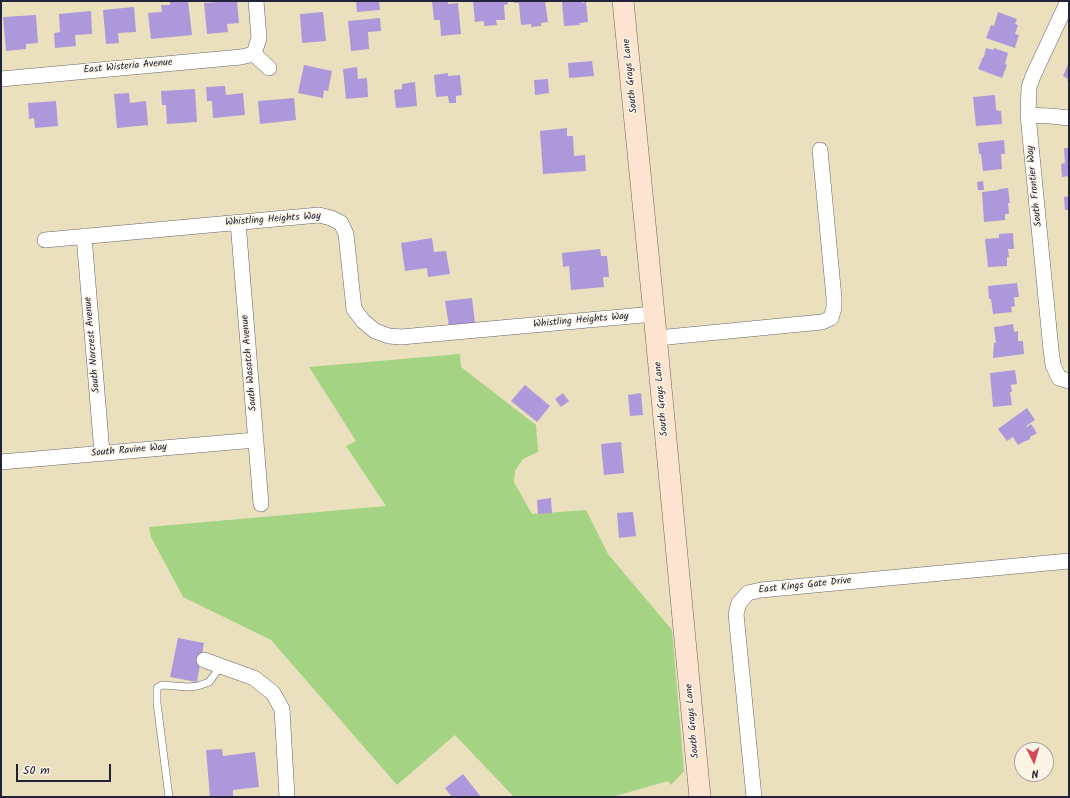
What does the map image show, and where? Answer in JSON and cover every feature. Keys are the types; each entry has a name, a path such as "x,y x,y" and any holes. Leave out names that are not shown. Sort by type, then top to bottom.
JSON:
{"street":[{"path":"256,1 260,38 254,54 269,68"},
{"name":"South Grays Lane","path":"623,1 700,797"},
{"name":"South Frontier Way","path":"1064,380 1053,365 1028,115 1029,87 1068,1"},
{"name":"East Wisteria Avenue","path":"1,79 241,57 254,54"},
{"path":"1028,115 1069,118"},
{"path":"656,338 822,322 831,318 834,308 834,298 820,150"},
{"name":"Whistling Heights Way","path":"45,240 319,215 331,218 341,223 346,234 354,309 369,326 390,336 401,337 654,314"},
{"name":"South Wasatch Avenue","path":"238,222 262,504"},
{"name":"South Norcrest Avenue","path":"84,236 102,453"},
{"name":"South Ravine Way","path":"1,462 256,440"},
{"name":"East Kings Gate Drive","path":"754,797 736,614 739,603 748,593 761,590 1069,561"},
{"path":"204,660 254,678 273,693 282,709 287,797"}],"lane":[{"path":"168,797 156,688 162,685 188,687 198,686 209,682 221,666"}],"green space":[{"path":"460,354 461,367 536,425 538,452 523,459 515,471 514,482 532,514 586,510 608,554 672,630 684,771 671,785 668,781 612,797 514,797 455,735 397,785 271,640 183,597 151,537 149,527 386,506 346,446 356,441 309,367"}],"building":[{"path":"170,1 188,1 192,35 151,39 148,13 162,12 161,5 170,5"},
{"path":"237,1 239,23 227,24 228,32 207,34 204,3"},
{"path":"356,1 379,1 380,10 357,12"},
{"path":"432,1 448,1 448,4 458,3 461,34 441,36 440,20 434,20"},
{"path":"473,1 508,1 508,4 504,5 505,20 496,20 497,25 484,26 484,21 475,22"},
{"path":"514,1 545,1 548,22 541,23 541,26 531,27 531,24 521,25 519,3 514,3"},
{"path":"562,1 586,2 588,22 579,23 580,25 564,26"},
{"path":"134,7 136,32 118,33 119,43 106,44 103,10"},
{"path":"91,11 92,34 75,35 76,46 55,48 54,33 60,32 59,14"},
{"path":"323,12 326,41 302,43 300,14"},
{"path":"998,12 1017,19 1015,24 1018,25 1015,34 1019,35 1015,48 986,38 991,25 994,26"},
{"path":"36,15 38,43 26,44 26,49 6,51 3,17"},
{"path":"380,18 381,31 368,32 369,49 351,51 348,21"},
{"path":"986,48 993,50 994,48 1008,53 1005,64 1007,65 1002,78 978,69 984,57"},
{"path":"592,61 594,76 569,78 568,63"},
{"path":"1069,62 1069,82 1067,81 1068,79 1063,76"},
{"path":"304,65 332,71 328,91 324,90 323,98 298,93"},
{"path":"357,67 358,79 367,78 368,97 346,99 343,69"},
{"path":"448,73 448,76 460,75 462,95 456,96 456,103 449,103 448,96 436,97 434,75"},
{"path":"548,79 549,93 535,95 534,80"},
{"path":"415,82 417,106 396,108 394,90 402,89 402,84"},
{"path":"225,86 226,95 243,93 245,115 213,118 212,101 207,101 206,87"},
{"path":"195,89 197,122 167,124 166,105 162,105 161,91"},
{"path":"129,93 130,103 146,101 148,125 117,128 114,94"},
{"path":"995,95 996,110 1001,111 1002,124 976,126 973,97"},
{"path":"294,98 296,120 260,124 258,101"},
{"path":"56,101 58,126 35,128 34,118 29,119 28,103"},
{"path":"567,128 567,136 573,136 574,156 585,155 586,171 543,174 540,131"},
{"path":"1004,140 1005,154 1001,154 1002,169 983,171 978,143"},
{"path":"1064,148 1069,148 1069,176 1062,177 1061,164 1065,163"},
{"path":"983,181 984,190 978,190 977,182"},
{"path":"1008,188 1010,203 1008,203 1009,214 1005,214 1005,220 984,222 982,192"},
{"path":"1069,196 1069,210 1065,210 1064,197"},
{"path":"1013,233 1014,249 1008,249 1009,257 1007,257 1007,266 988,267 985,239 999,238 999,234"},
{"path":"432,238 434,252 446,251 450,274 428,277 427,268 405,271 401,243"},
{"path":"600,249 601,256 607,256 609,277 603,277 604,287 571,290 569,266 563,267 562,253"},
{"path":"1017,283 1019,297 1014,297 1015,306 1011,307 1012,312 993,314 991,299 989,299 988,286"},
{"path":"472,298 475,323 449,326 445,301"},
{"path":"1013,324 1014,332 1018,331 1018,341 1023,341 1024,354 993,358 994,343 996,343 994,327"},
{"path":"1015,370 1017,384 1010,385 1012,392 1010,392 1012,405 993,407 990,373"},
{"path":"525,385 550,406 537,422 511,401"},
{"path":"563,393 569,401 561,407 555,399"},
{"path":"641,393 643,415 630,416 628,395"},
{"path":"1027,408 1035,420 1026,426 1027,427 1031,424 1037,433 1030,437 1030,439 1018,445 1013,437 1007,441 998,429"},
{"path":"621,442 624,473 604,475 601,444"},
{"path":"551,498 552,513 538,514 537,500"},
{"path":"633,512 636,536 619,538 617,513"},
{"path":"178,638 204,643 197,682 170,677"},
{"path":"222,749 223,756 255,752 259,787 233,790 233,797 210,797 206,750"},
{"path":"463,774 481,797 452,797 445,788"}]}
